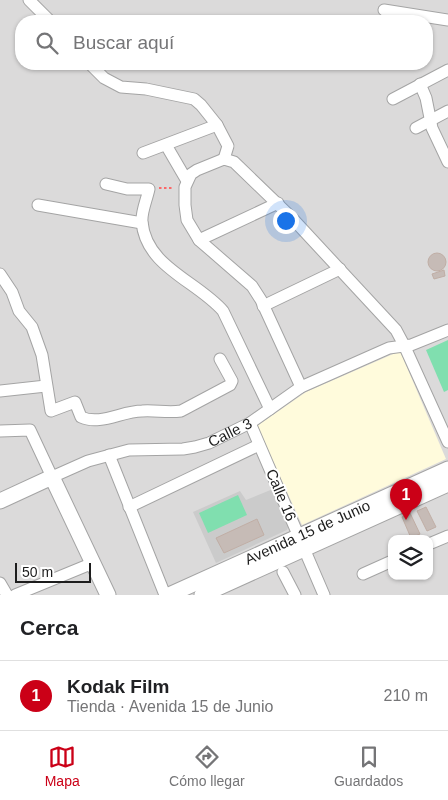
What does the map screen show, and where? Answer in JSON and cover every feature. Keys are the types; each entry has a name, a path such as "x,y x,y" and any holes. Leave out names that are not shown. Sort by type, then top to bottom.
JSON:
{"street":[{"path":"29,0 44,15"},
{"path":"384,10 416,15"},
{"path":"433,18 448,20"},
{"path":"96,70 104,78 121,87 146,89 194,99 217,125 228,146 224,159"},
{"path":"393,98 448,70"},
{"path":"420,84 426,98 430,120 448,162"},
{"path":"416,128 448,111"},
{"path":"143,153 217,125"},
{"path":"166,145 186,184"},
{"path":"301,387 252,286 199,240 187,220 185,204 186,184 191,174 224,159 234,162 278,204 389,323 404,345 448,442"},
{"path":"106,184 127,189 149,189 142,223 148,242 167,267 214,300 222,311 270,409"},
{"path":"199,240 278,204"},
{"path":"38,205 142,223"},
{"path":"263,306 340,269"},
{"path":"0,274 12,292 20,311 32,327 42,354 51,411 75,402 81,417 95,420 141,411 181,411 230,385 231,378 220,359"},
{"name":"Calle 3","path":"0,501 88,461 109,455 142,449 174,450 209,443 250,423 301,387 390,348 425,340 448,330"},
{"path":"0,391 46,386"},
{"name":"Calle 16","path":"250,423 324,595"},
{"path":"0,431 30,430 108,595"},
{"path":"129,507 260,445"},
{"path":"109,455 167,595"},
{"name":"Avenida 15 de Junio","path":"202,595 301,542 448,470"},
{"name":"Avenida 15 de Junio","path":"167,595 448,484"},
{"path":"433,542 448,536"},
{"path":"15,595 93,563"},
{"path":"363,574 388,563"},
{"path":"283,572 295,595"},
{"path":"0,583 7,595"}],"path":[{"path":"149,189 186,184"}],"shaded area":[{"path":"0,0 448,0 448,595 0,595"},
{"path":"400,351 446,459 302,525 257,426 306,392"},
{"path":"273,489 289,525 287,530 216,563 193,512 240,491 246,500"}],"green space":[{"path":"448,340 448,390 444,392 426,350"},
{"path":"238,495 247,515 208,533 199,513"}],"building":[{"path":"437,253 443,256 446,262 443,268 437,271 431,268 428,262 431,256"},
{"path":"444,270 445,276 434,279 432,274"},
{"path":"426,507 436,527 427,531 417,511"},
{"path":"410,513 420,534 410,535 402,517"},
{"path":"257,519 264,535 224,553 216,538"}],"place":[{"name":"Kodak Film","path":"406,520"}]}
